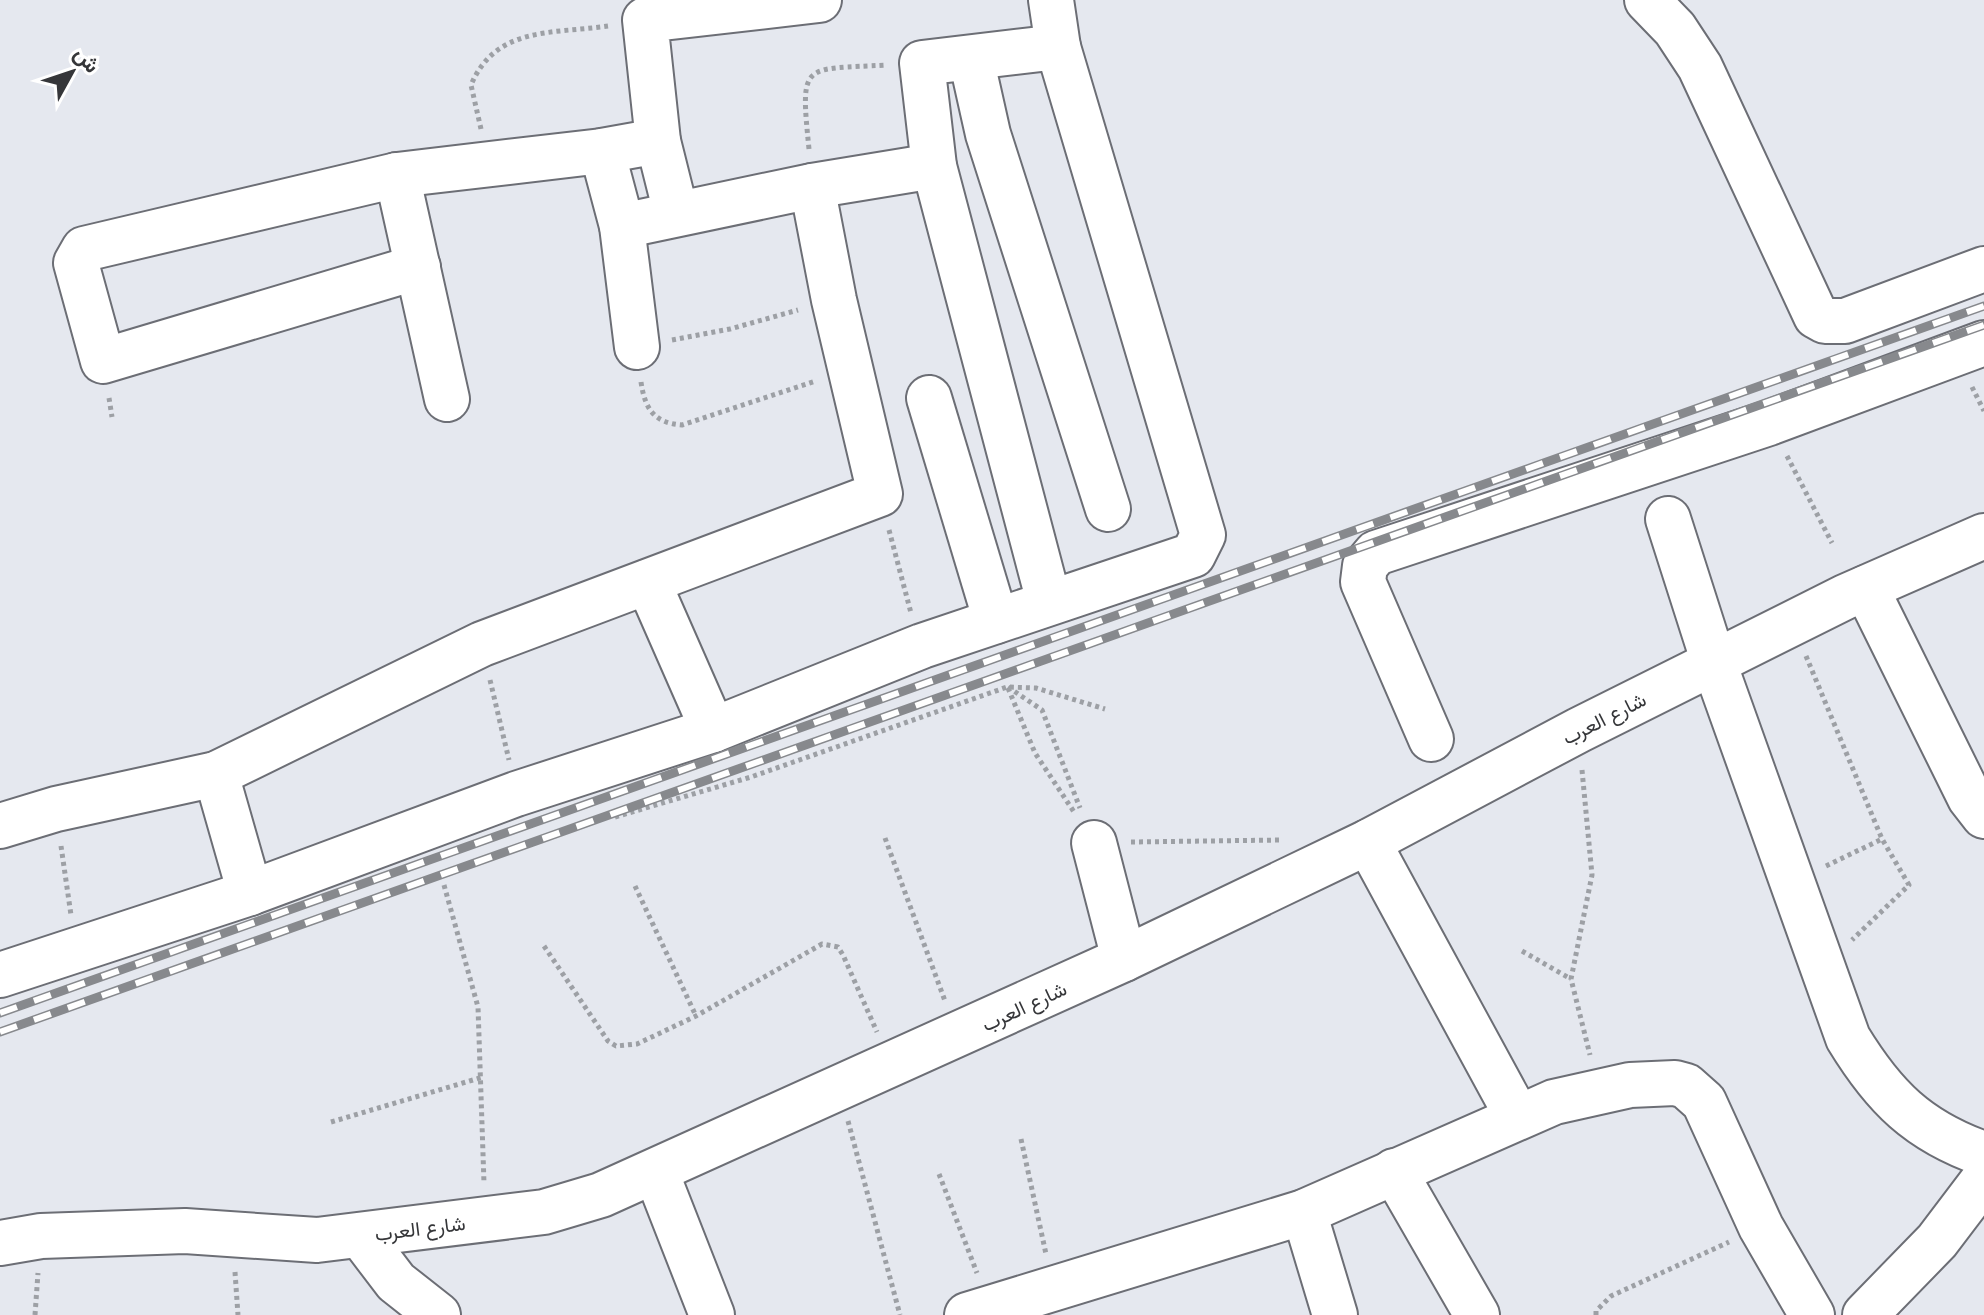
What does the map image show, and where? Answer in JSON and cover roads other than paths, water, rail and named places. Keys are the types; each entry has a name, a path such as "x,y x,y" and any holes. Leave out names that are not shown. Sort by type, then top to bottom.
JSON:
{"street":[{"path":"676,213 658,141 645,20 819,0"},
{"path":"0,975 250,893 516,794 713,730 922,646 1193,555 1203,535 1058,47 1051,0"},
{"path":"1647,0 1675,29 1700,67 1816,316 1825,321 1845,321 1984,269"},
{"path":"1049,602 934,166 922,63 1058,47"},
{"path":"971,58 988,134 1108,509"},
{"path":"418,267 103,361 76,263 84,249 397,175 602,151 658,141"},
{"path":"602,151 622,226 637,347"},
{"path":"622,226 812,186 934,166"},
{"path":"397,175 447,399"},
{"path":"0,826 56,809 216,774 482,644 880,494 834,300 812,186"},
{"path":"1431,739 1363,582 1370,559 1376,553 1769,423 1984,343"},
{"path":"929,398 996,621"},
{"path":"1668,519 1714,663 1848,1038 1874,1080 1909,1115 1950,1142 1984,1154"},
{"name":"شارع العرب","path":"0,1243 41,1236 185,1231 317,1240 434,1223 484,1221 544,1212 601,1195 840,1090 1124,959 1368,842 1579,730 1793,623 1984,536"},
{"path":"648,582 713,730"},
{"path":"1866,588 1970,798 1984,816"},
{"path":"216,774 250,893"},
{"path":"1368,842 1517,1116"},
{"path":"1094,843 1124,959"},
{"path":"979,1312 1304,1212 1517,1116 1599,1091 1630,1085 1675,1083 1696,1093 1704,1102 1761,1227 1812,1315"},
{"path":"1394,1171 1477,1315"},
{"path":"656,1172 712,1315"},
{"path":"1865,1315 1937,1241 1984,1179"},
{"path":"1304,1212 1335,1315"},
{"path":"361,1236 396,1282 438,1315"}],"railway":[{"path":"0,1013 1984,306"},
{"path":"0,1032 1984,325"}]}
